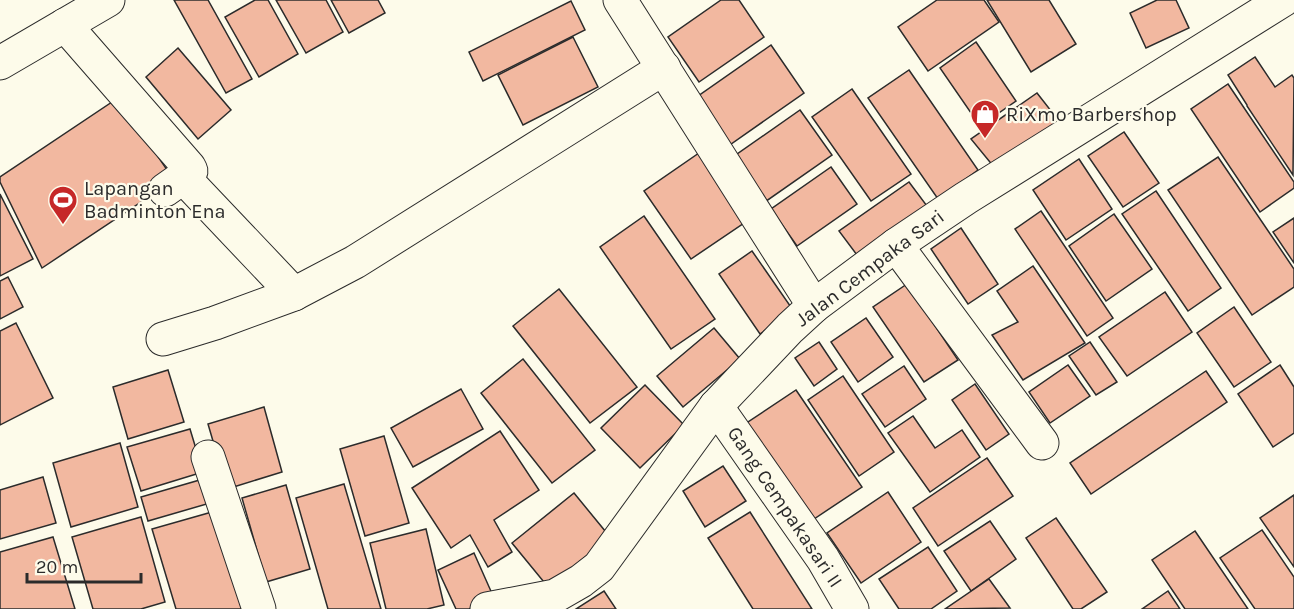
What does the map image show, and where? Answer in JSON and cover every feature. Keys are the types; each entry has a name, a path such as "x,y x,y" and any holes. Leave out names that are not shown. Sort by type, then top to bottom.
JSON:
{"street":[{"path":"0,63 108,0"},
{"path":"620,0 814,306"},
{"name":"Jalan Cempaka Sari","path":"488,609 555,596 599,567 716,406 814,306 896,245 966,198 1282,0"},
{"path":"64,26 189,167 191,171 175,184 294,294"},
{"path":"163,339 294,294 355,262 664,68"},
{"path":"896,245 1042,443"},
{"name":"Gang Cempakasari II","path":"716,406 823,559 852,609"},
{"path":"208,457 259,609"}],"building":[{"path":"174,0 208,0 252,79 226,93"},
{"path":"255,0 268,0 298,54 259,77 225,17"},
{"path":"276,0 326,0 343,32 306,53"},
{"path":"331,0 378,0 385,13 349,33"},
{"path":"721,0 739,0 764,37 699,82 668,37"},
{"path":"937,0 984,0 999,22 928,71 898,27"},
{"path":"987,0 1049,0 1076,44 1031,72"},
{"path":"1157,0 1176,0 1189,28 1146,48 1130,13"},
{"path":"571,1 585,30 483,81 469,52"},
{"path":"573,37 598,87 523,125 498,75"},
{"path":"976,42 1016,101 980,126 940,68"},
{"path":"771,45 804,93 724,149 691,101"},
{"path":"178,48 231,110 198,139 146,77"},
{"path":"1255,57 1275,87 1292,75 1294,78 1293,175 1228,75"},
{"path":"909,70 978,170 938,199 868,98"},
{"path":"1228,84 1294,182 1294,188 1260,212 1191,109"},
{"path":"852,89 911,174 871,201 812,117"},
{"path":"1037,93 1059,121 994,167 971,139"},
{"name":"Lapangan Badminton Ena","path":"118,98 174,180 42,268 0,182 0,177"},
{"path":"800,110 832,155 762,204 730,159"},
{"path":"1124,132 1159,183 1123,207 1088,156"},
{"path":"699,153 747,221 691,259 644,191"},
{"path":"1218,157 1294,269 1294,287 1252,315 1168,190"},
{"path":"1079,159 1112,209 1066,240 1033,190"},
{"path":"831,167 857,204 797,246 771,209"},
{"path":"909,182 930,210 860,259 839,231"},
{"path":"1156,191 1221,288 1188,311 1122,214"},
{"path":"0,194 33,259 0,276"},
{"path":"1041,211 1113,318 1087,336 1015,229"},
{"path":"1114,214 1152,269 1106,301 1069,246"},
{"path":"644,216 715,319 671,349 600,247"},
{"path":"1294,218 1294,263 1273,232"},
{"path":"961,228 998,284 968,304 931,249"},
{"path":"752,251 793,310 760,334 719,274"},
{"path":"1033,266 1085,343 1023,380 992,335 1018,322 997,291"},
{"path":"8,277 23,307 0,319 0,281"},
{"path":"907,284 958,360 924,382 873,307"},
{"path":"559,289 637,387 590,423 513,326"},
{"path":"1165,292 1192,332 1127,376 1099,337"},
{"path":"1234,307 1271,362 1234,387 1197,333"},
{"path":"866,318 893,357 858,382 831,342"},
{"path":"16,323 53,398 0,425 0,331"},
{"path":"714,328 740,359 683,407 657,376"},
{"path":"819,342 837,369 814,386 795,358"},
{"path":"1090,342 1117,382 1096,395 1069,356"},
{"path":"523,359 595,450 552,483 481,393"},
{"path":"1068,365 1090,396 1050,423 1029,392"},
{"path":"1280,365 1294,387 1294,433 1273,447 1238,394"},
{"path":"904,366 926,399 885,427 862,394"},
{"path":"168,370 184,422 128,439 113,387"},
{"path":"1206,371 1227,402 1091,494 1070,463"},
{"path":"843,376 894,452 859,476 808,400"},
{"path":"975,384 1009,434 986,450 952,400"},
{"path":"645,385 684,425 640,468 601,428"},
{"path":"461,389 483,429 413,467 391,428"},
{"path":"796,390 862,487 811,521 745,424"},
{"path":"264,407 282,472 227,489 208,424"},
{"path":"913,416 935,448 962,430 980,457 930,492 888,433"},
{"path":"190,429 203,472 141,491 127,447"},
{"path":"500,431 539,490 494,520 512,552 488,567 470,535 451,548 412,488"},
{"path":"384,436 409,523 365,536 340,449"},
{"path":"120,443 138,507 71,527 53,463"},
{"path":"987,458 1013,496 938,546 913,508"},
{"path":"723,466 746,501 705,527 683,491"},
{"path":"43,477 56,523 0,539 0,490"},
{"path":"210,477 217,501 148,521 141,497"},
{"path":"344,484 381,609 328,609 296,498"},
{"path":"286,485 310,569 266,582 242,498"},
{"path":"888,492 921,542 861,583 827,533"},
{"path":"574,493 610,537 548,587 512,543"},
{"path":"1294,495 1294,567 1260,518"},
{"path":"219,510 248,609 176,609 152,529"},
{"path":"750,512 812,609 753,609 708,538"},
{"path":"141,517 165,602 141,609 93,609 72,537"},
{"path":"1056,518 1107,592 1081,609 1073,609 1026,538"},
{"path":"990,521 1016,559 971,591 944,551"},
{"path":"426,529 444,605 427,609 386,609 370,543"},
{"path":"1262,530 1294,577 1294,609 1255,609 1220,558"},
{"path":"1195,531 1248,609 1185,609 1152,560"},
{"path":"53,537 75,609 0,609 0,552"},
{"path":"928,547 957,591 931,609 899,609 879,579"},
{"path":"474,553 494,598 469,609 456,609 438,570"},
{"path":"989,579 1010,608 945,609"},
{"path":"604,591 616,609 576,609"},
{"path":"1168,591 1180,609 1142,609"}],"place":[{"name":"RiXmo Barbershop","path":"985,140"},
{"name":"Lapangan Badminton Ena","path":"63,226"}]}
